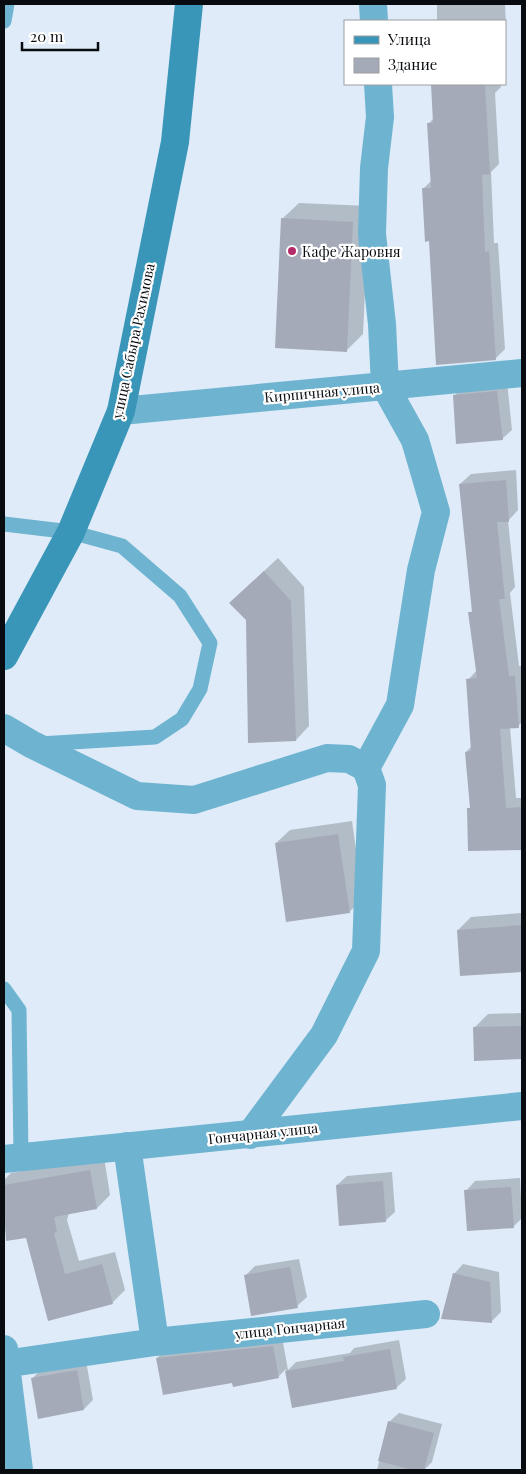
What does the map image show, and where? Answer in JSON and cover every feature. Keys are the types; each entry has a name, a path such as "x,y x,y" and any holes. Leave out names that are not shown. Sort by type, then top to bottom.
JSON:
{"main road":[{"name":"улица Сабыра Рахимова","path":"4,656 71,532 121,411 175,142 189,4"}],"street":[{"path":"374,4 374,20"},
{"path":"366,768 400,705 421,570 436,512 415,440 385,386 382,324 372,234 374,168 380,117 378,85"},
{"name":"Кирпичная улица","path":"121,411 522,373"},
{"path":"4,728 31,744 137,796 194,800 327,758 349,759 366,768 372,785 366,951 324,1035 250,1135"},
{"name":"Гончарная улица","path":"12,1158 522,1106"},
{"path":"127,1146 155,1342"},
{"name":"улица Гончарная","path":"5,1359 426,1314"},
{"path":"5,1359 19,1470"}],"lane":[{"path":"4,21 7,4"},
{"path":"4,524 71,532 122,546 180,596 210,643 200,690 182,718 155,737 31,744"},
{"path":"4,989 19,1010 12,1158"}],"building":[{"path":"431,85 485,85 490,174 482,175 485,252 489,251 496,360 436,365 429,241 425,242 422,188 431,188 427,123 433,123"},
{"path":"281,218 353,222 347,352 275,348"},
{"path":"497,391 503,440 456,444 453,395"},
{"path":"506,480 509,522 497,522 505,599 499,599 509,676 515,676 519,728 500,729 506,808 522,807 522,850 468,851 467,808 470,808 465,752 471,751 466,679 477,678 468,612 472,612 459,484"},
{"path":"264,571 291,601 296,741 248,743 246,620 229,603"},
{"path":"338,834 350,913 286,922 275,843"},
{"path":"522,925 522,972 460,976 457,930"},
{"path":"522,1026 522,1059 474,1061 473,1027"},
{"path":"90,1170 97,1209 54,1217 57,1232 54,1233 65,1274 102,1264 113,1304 48,1321 26,1238 6,1241 4,1185"},
{"path":"383,1181 386,1222 339,1226 336,1185"},
{"path":"511,1187 514,1228 467,1231 464,1190"},
{"path":"290,1267 298,1308 251,1316 244,1275"},
{"path":"453,1273 490,1282 492,1323 441,1319"},
{"path":"273,1346 279,1378 233,1387 232,1383 163,1395 156,1358"},
{"path":"390,1349 397,1389 292,1408 285,1371 344,1361 343,1357"},
{"path":"77,1370 84,1410 38,1419 31,1378"},
{"path":"388,1421 434,1433 424,1470 413,1470 378,1461"}],"place":[{"name":"Кафе Жаровня","path":"292,251"}]}
